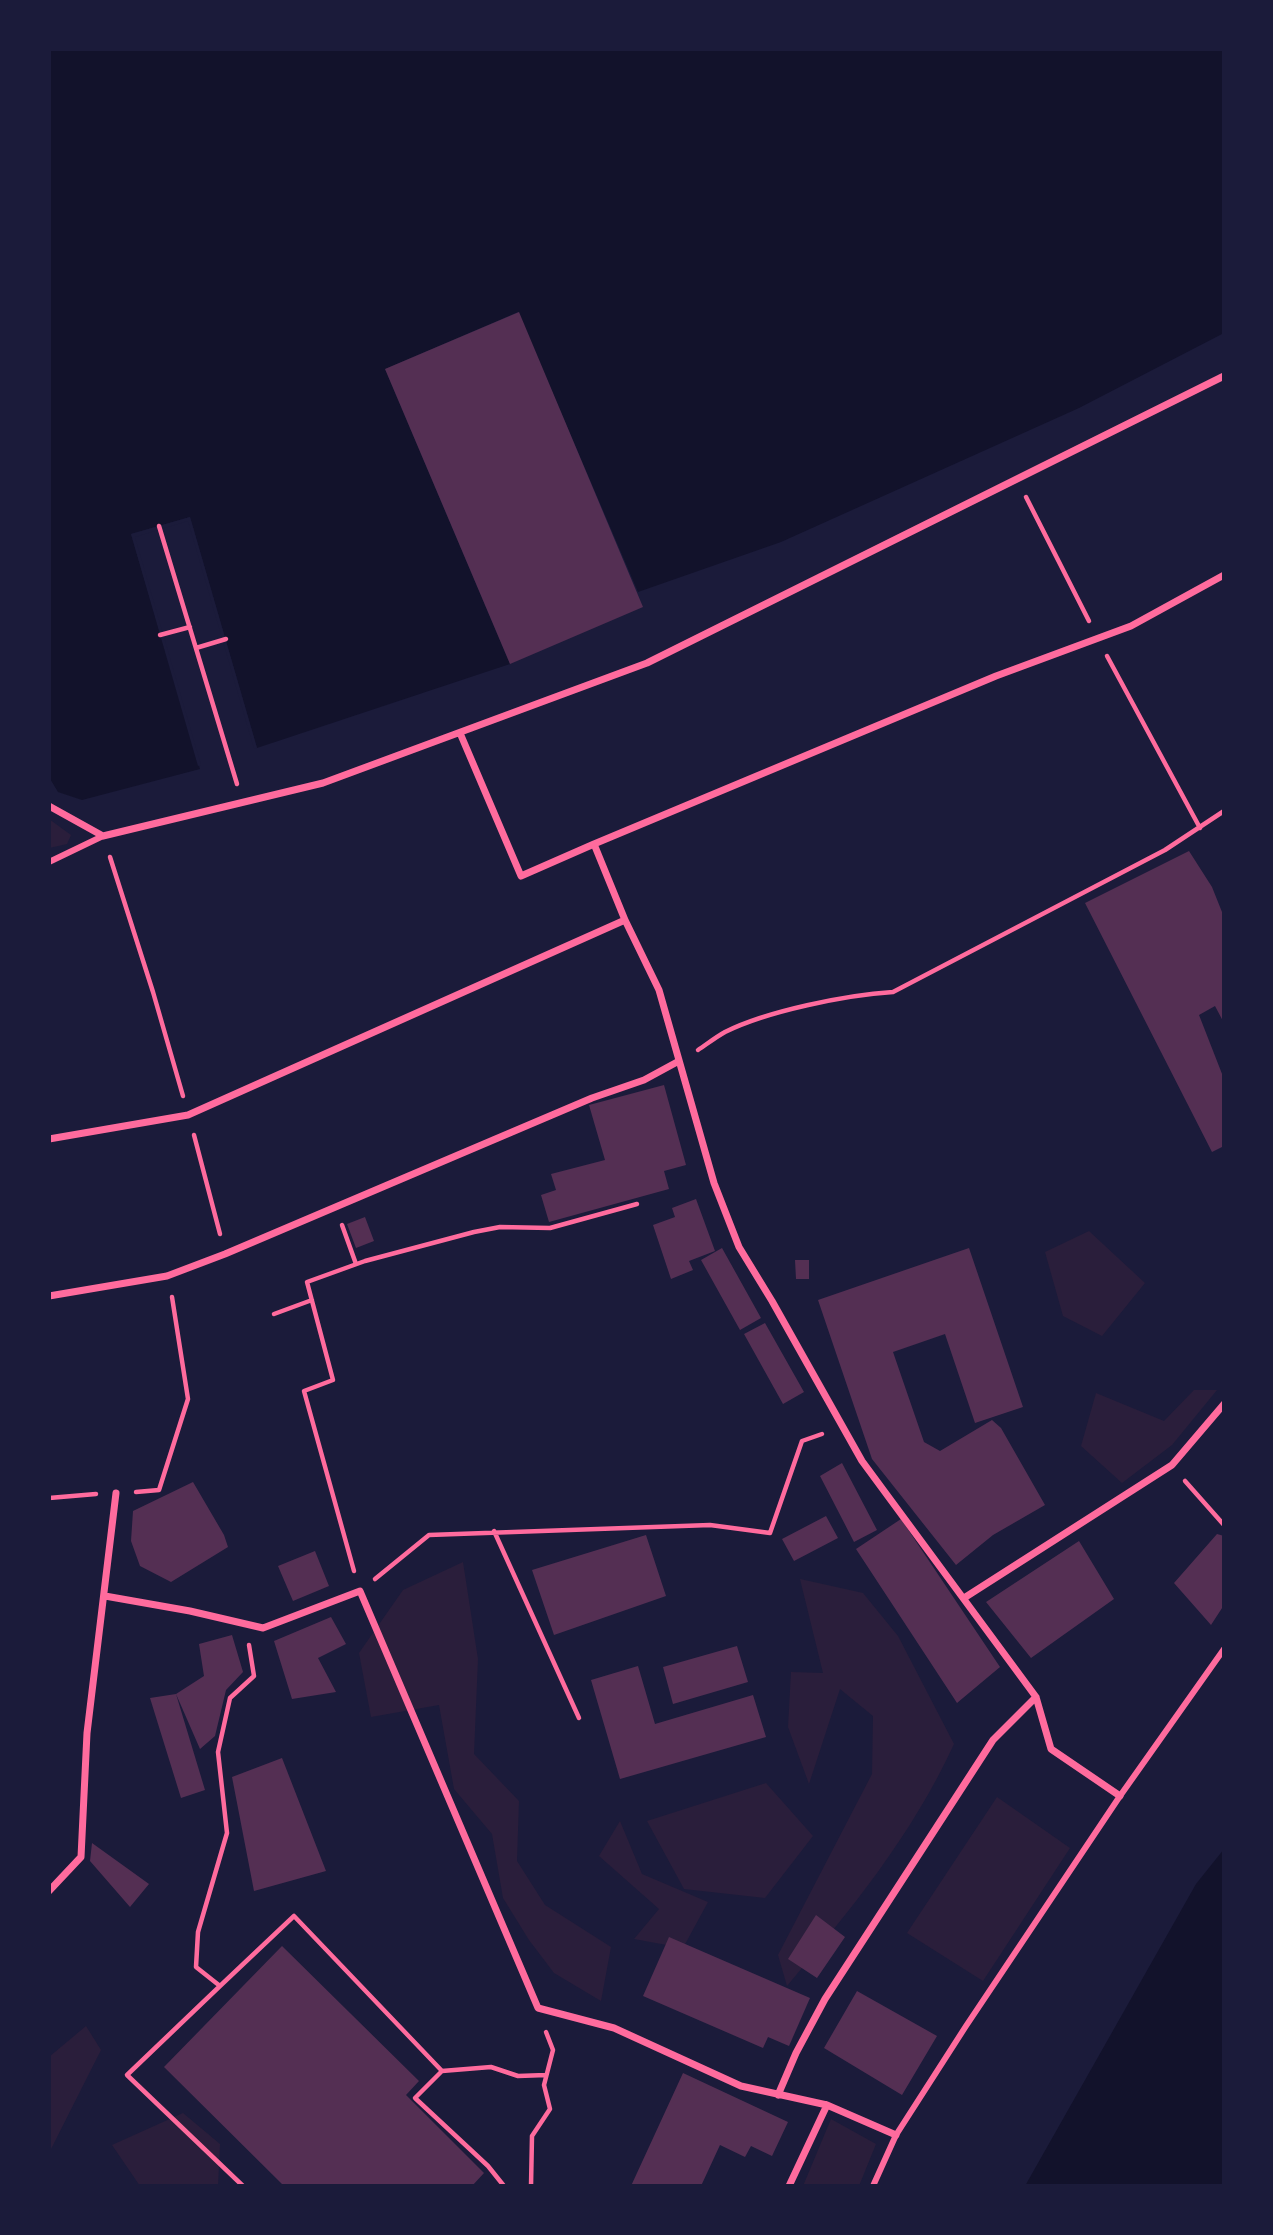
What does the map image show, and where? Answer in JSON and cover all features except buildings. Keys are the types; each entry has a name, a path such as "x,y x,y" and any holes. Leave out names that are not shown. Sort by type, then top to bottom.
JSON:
{"street":[{"path":"49,862 103,836 323,783 647,663 1224,376"},
{"path":"460,733 521,876 996,676 1131,626 1224,575"},
{"path":"49,806 103,836"},
{"path":"594,844 625,920 659,990 714,1182 739,1247 862,1461 1036,1697 1051,1749 1120,1796"},
{"path":"49,1139 188,1115 625,920"},
{"path":"49,1296 167,1276 225,1254 592,1098 644,1080 679,1062"},
{"path":"964,1598 1172,1465 1224,1405"},
{"path":"49,1891 81,1857 87,1733 116,1493"},
{"path":"105,1596 263,1628 360,1591 538,2008 614,2028 741,2086 827,2105 896,2135"},
{"path":"873,2186 896,2135 1120,1796 1224,1649"},
{"path":"779,2095 796,2053 825,1999 993,1740 1036,1697"},
{"path":"789,2186 827,2105"}],"path":[{"path":"159,526 243,802"},
{"path":"160,635 190,627"},
{"path":"196,648 226,639"},
{"path":"679,1062 726,1032 776,1014 862,994 893,992 1165,850 1224,811"},
{"path":"103,836 153,992 225,1254"},
{"path":"637,1204 550,1228 500,1227 474,1232 356,1264 307,1282 333,1380 304,1391 360,1591 429,1535 710,1525 770,1532 802,1441 842,1427"},
{"path":"336,1207 356,1264"},
{"path":"49,1498 159,1490 188,1399 178,1322 167,1276"},
{"path":"274,1314 312,1300"},
{"path":"1172,1465 1224,1525"},
{"path":"494,1531 579,1718"},
{"path":"219,1986 195,1967 198,1932 227,1833 218,1752 230,1698 254,1676 246,1624"},
{"path":"243,2186 127,2075 294,1916 442,2071"},
{"path":"531,2186 532,2136 550,2109 544,2085 552,2050 538,2008"},
{"path":"504,2186 488,2166 415,2098 442,2071 491,2067 518,2076 546,2075"}],"shaded area":[{"path":"49,49 1224,49 1224,333 1079,408 781,542 638,592 518,312 385,369 510,664 257,748 190,517 131,534 200,769 82,800 58,792 49,777"},
{"path":"49,819 71,835 67,844 49,848"},
{"path":"1089,1231 1145,1283 1102,1336 1063,1316 1045,1252"},
{"path":"1194,1390 1217,1390 1172,1445 1122,1483 1081,1446 1096,1393 1164,1421"},
{"path":"463,1562 478,1659 474,1754 519,1801 517,1861 545,1905 611,1947 601,2001 554,1973 529,1940 503,1898 492,1834 454,1789 439,1705 371,1717 359,1653 403,1590"},
{"path":"800,1579 863,1593 898,1636 954,1744 919,1810 879,1871 787,1986 778,1955 872,1774 873,1716 840,1689 809,1784 788,1727 791,1672 823,1673"},
{"path":"766,1783 813,1836 765,1898 684,1889 647,1821"},
{"path":"997,1797 1070,1848 983,1981 907,1933"},
{"path":"620,1821 642,1874 708,1902 683,1948 634,1939 659,1909 599,1856"},
{"path":"1224,1849 1224,2186 1025,2186 1196,1884"},
{"path":"86,2026 101,2050 49,2153 49,2057"},
{"path":"183,2113 220,2144 218,2186 140,2186 112,2145"},
{"path":"831,2119 876,2144 859,2186 803,2186"}],"pier":[{"path":"190,517 257,748 254,749 188,521 135,537 201,765 198,766 131,534"}]}
